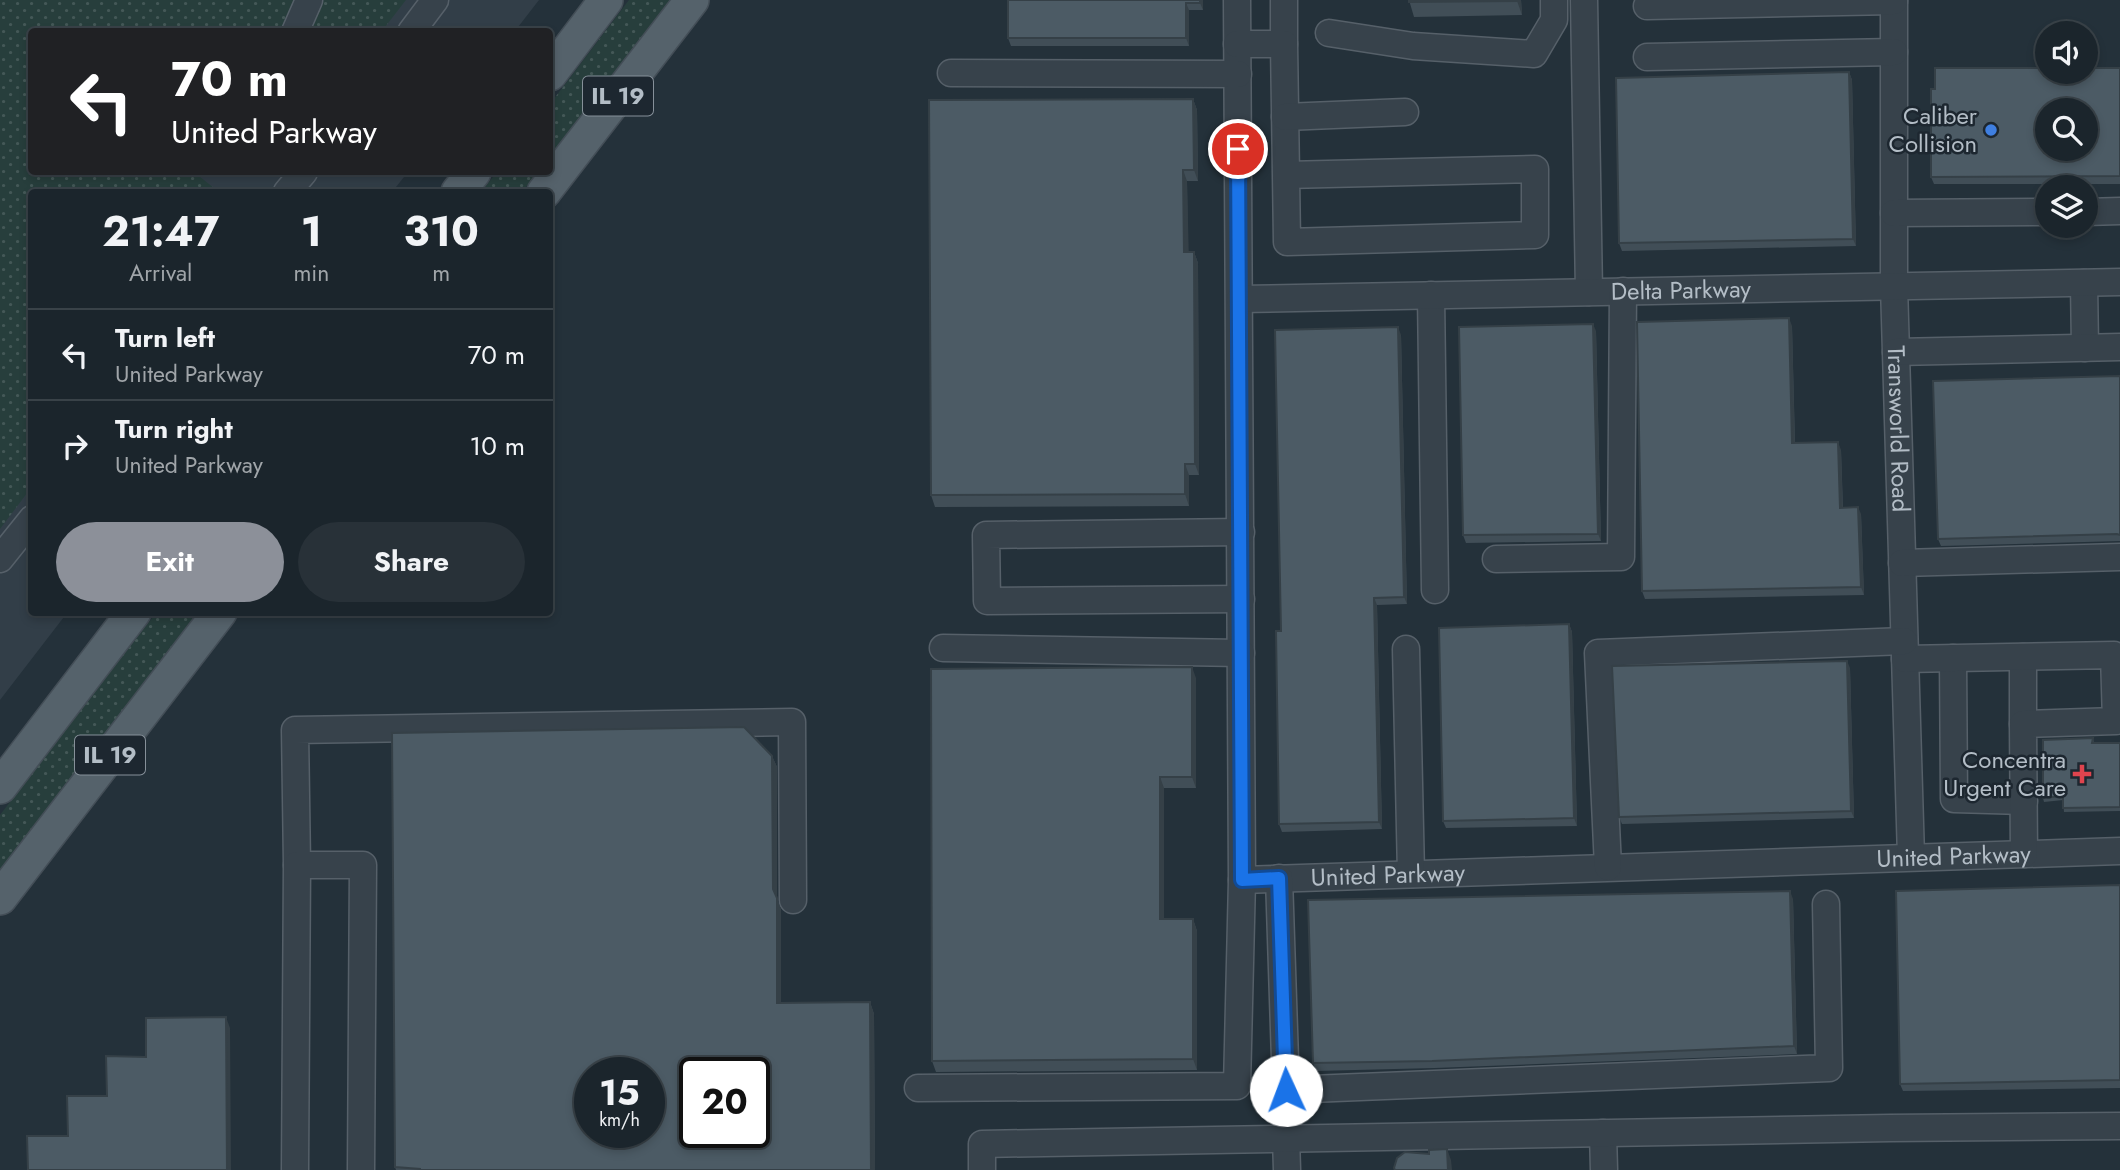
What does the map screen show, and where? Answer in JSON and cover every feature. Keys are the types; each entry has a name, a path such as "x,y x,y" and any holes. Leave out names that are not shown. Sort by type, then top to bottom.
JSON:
{"main road":[{"name":"IL 19","path":"553,70 606,0"},
{"name":"IL 19","path":"546,189 692,0"},
{"path":"460,189 472,175"},
{"name":"IL 19","path":"0,787 131,616"},
{"name":"IL 19","path":"0,898 217,616"}],"street":[{"path":"297,28 309,0"},
{"path":"414,28 435,0"},
{"path":"918,1088 1237,1086 1242,880 1237,0"},
{"path":"1284,0 1284,44 1287,242 1535,235 1535,169 1286,175"},
{"path":"1329,33 1413,46 1534,54 1554,20 1554,0"},
{"path":"1584,0 1589,292"},
{"path":"1647,6 1894,1"},
{"name":"Transworld Road","path":"1894,1 1894,286 1911,856"},
{"path":"1237,44 1284,44"},
{"path":"1647,57 1894,52"},
{"path":"951,73 1238,74"},
{"path":"1285,117 1405,112"},
{"path":"290,189 301,175"},
{"path":"2098,212 2120,211"},
{"path":"1894,214 2035,212"},
{"name":"Delta Parkway","path":"1240,299 2120,282"},
{"path":"2084,283 2085,348"},
{"path":"1496,559 1621,556 1623,291"},
{"path":"1431,295 1435,590"},
{"path":"1896,352 2120,347"},
{"path":"0,559 28,524"},
{"path":"1241,532 986,535 988,601 1241,599"},
{"path":"1902,563 2120,557"},
{"path":"943,648 1241,653"},
{"path":"1406,649 1411,874"},
{"path":"1608,867 1598,653 1905,650 1953,658 2115,655 2116,721 2024,724"},
{"path":"2023,657 2024,854"},
{"path":"1953,658 1954,799 2024,801"},
{"path":"295,1170 295,730 792,722 793,900"},
{"name":"United Parkway","path":"1242,880 2120,851"},
{"path":"297,865 363,865 361,1170"},
{"path":"1279,878 1286,1090 1829,1068 1826,904"},
{"path":"982,1170 982,1144 2120,1126"},
{"path":"1603,1133 1604,1170"},
{"path":"1286,1139 1287,1170"}],"shaded area":[{"path":"0,0 539,0 517,28 28,28 28,175 406,175 394,189 28,189 28,616 65,616 0,700"}],"green space":[{"path":"0,0 406,0 384,28 28,28 28,175 198,175 215,189 28,189 28,492 0,529"},
{"path":"629,0 670,0 553,152 553,100"},
{"path":"495,175 536,175 524,189 483,189"},
{"path":"154,616 195,616 0,870 0,815"}],"building":[{"path":"1008,0 1200,0 1200,3 1186,3 1186,38 1008,38"},
{"path":"1517,0 1517,1 1409,2"},
{"name":"Caliber Collision","path":"1935,68 2035,68 2035,84 2098,84 2098,68 2120,68 2120,176 1931,177 1931,89 1935,89"},
{"path":"1849,72 1853,239 1619,243 1616,78"},
{"path":"1193,99 1194,170 1183,170 1184,252 1194,252 1195,464 1185,464 1185,494 931,495 929,100"},
{"path":"1789,318 1792,443 1838,442 1840,508 1858,507 1861,587 1642,591 1637,322"},
{"path":"1593,324 1598,534 1463,535 1459,327"},
{"path":"1398,327 1404,597 1374,598 1379,822 1279,824 1276,631 1281,631 1275,330"},
{"path":"2120,376 2120,535 1938,539 1933,381"},
{"path":"1569,624 1574,818 1443,821 1439,628"},
{"path":"1847,661 1851,811 1619,817 1612,666"},
{"path":"1192,667 1192,777 1160,777 1160,919 1193,919 1193,1059 932,1061 931,669"},
{"path":"744,727 772,756 773,889 777,898 777,1003 870,1002 871,1170 420,1170 395,1167 392,733"},
{"name":"Concentra Urgent Care","path":"2093,738 2092,743 2120,743 2120,807 2063,808 2063,796 2043,798 2043,740"},
{"path":"2120,885 2120,1080 1900,1084 1896,891"},
{"path":"1790,891 1794,1046 1432,1061 1313,1063 1308,900"},
{"path":"226,1017 227,1170 28,1170 27,1136 68,1136 67,1096 107,1096 106,1056 146,1057 146,1018"},
{"path":"1447,1149 1448,1170 1394,1168 1397,1158 1405,1152 1429,1154 1429,1150"}],"place":[{"name":"Caliber Collision","path":"1991,130"},
{"name":"Concentra Urgent Care","path":"2082,774"}],"route":[{"path":"1238,149 1242,880 1279,878 1286,1090"}]}
